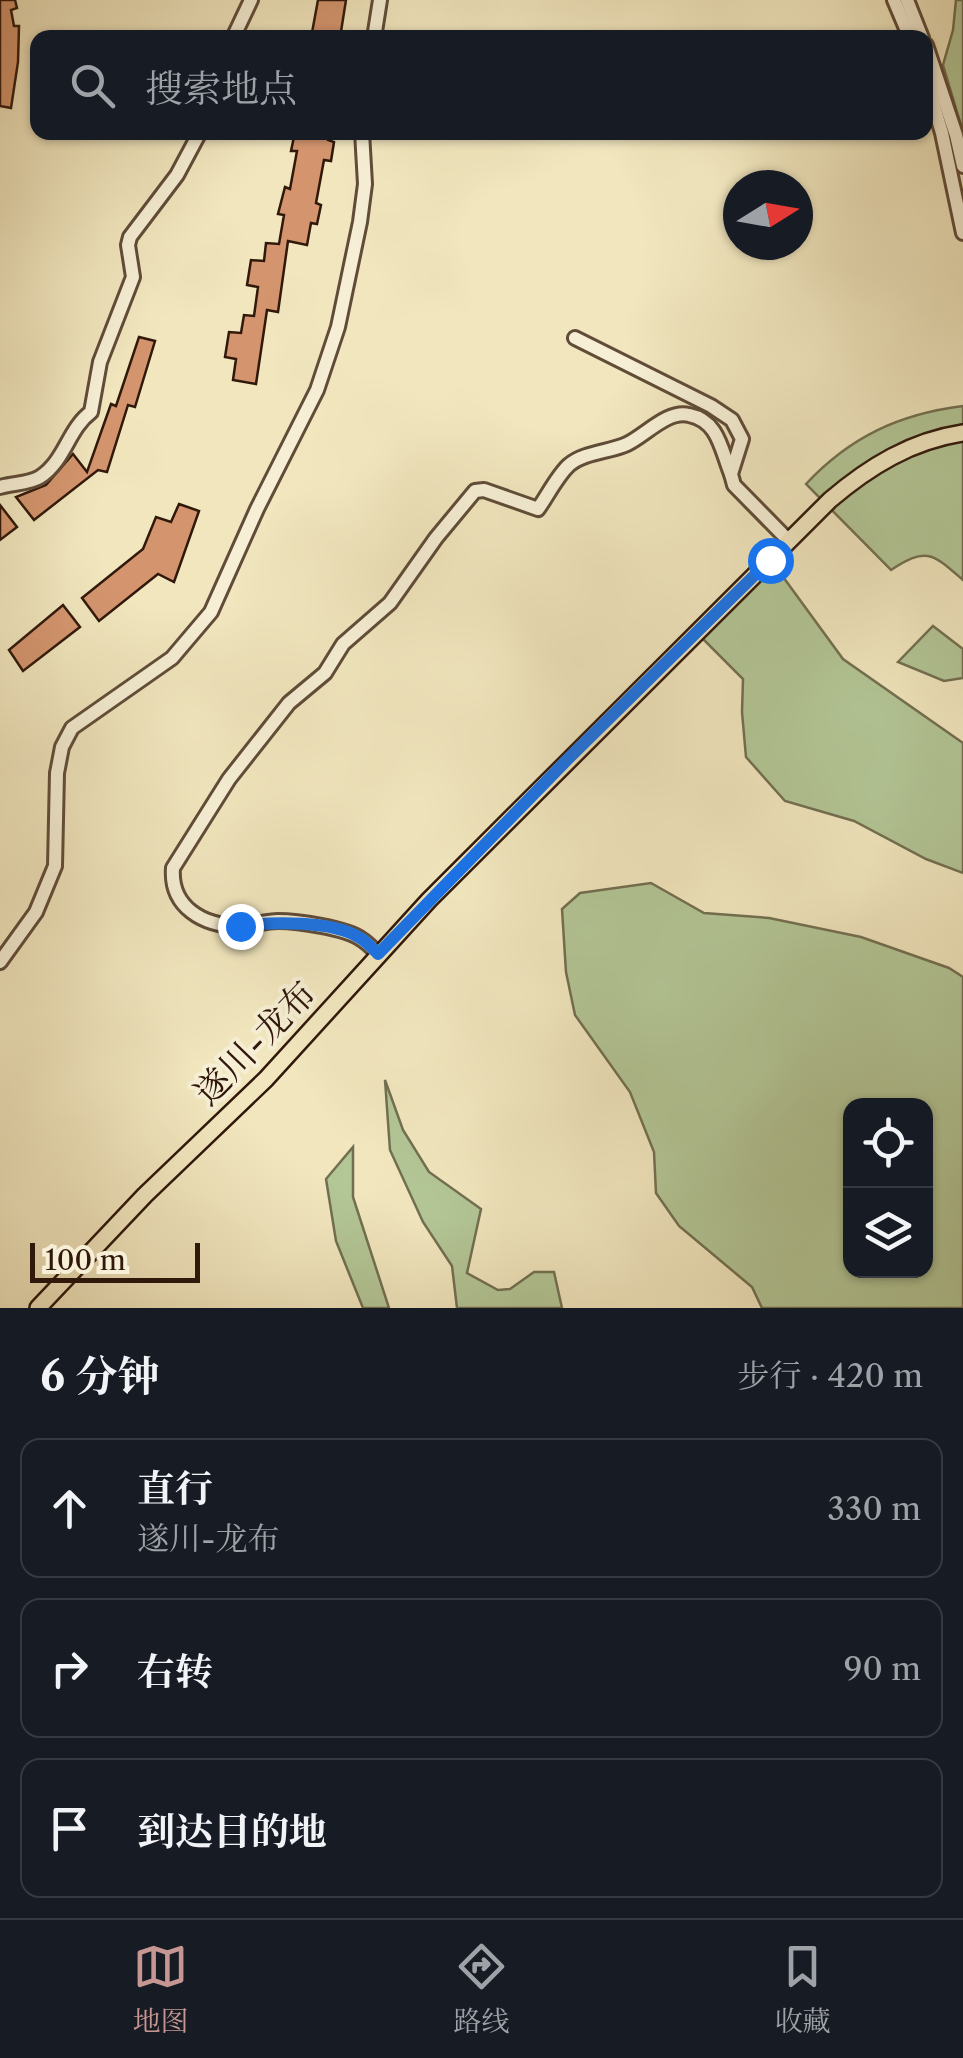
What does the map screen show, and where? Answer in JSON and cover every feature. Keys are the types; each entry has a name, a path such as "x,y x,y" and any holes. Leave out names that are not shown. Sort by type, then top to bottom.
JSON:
{"main road":[{"name":"遂川-龙布","path":"38,1308 145,1195 266,1079 470,858 788,540 861,474 902,450 963,433"}],"street":[{"path":"237,30 252,0"},
{"path":"375,30 380,0"},
{"path":"894,0 907,30"},
{"path":"907,0 919,30"},
{"path":"933,66 963,166"},
{"path":"933,104 963,233"},
{"path":"0,487 41,477 60,458 72,433 91,412 100,362 133,277 130,237 178,175 196,140"},
{"path":"0,962 36,912 55,866 57,773 62,747 72,728 172,658 211,612 317,390 338,327 360,222 365,184 362,140"},
{"path":"575,338 732,420 742,439 732,474"},
{"path":"378,954 360,937 340,930 276,921 240,926 204,921 186,909 176,893 173,868 229,779 289,703 325,673 343,644 390,603 475,492 484,490 538,509 575,460 628,444 670,416 692,415 718,434 734,485 788,540"}],"green space":[{"path":"956,0 963,0 963,132 943,65"},
{"path":"963,406 963,580 929,556 913,558 891,570 806,484 840,453 877,430 918,415"},
{"path":"770,559 843,659 963,743 963,873 926,859 854,821 785,801 746,757 743,679 696,632"},
{"path":"933,626 963,649 963,678 944,681 898,662"},
{"path":"651,883 704,913 769,918 861,937 949,968 963,977 963,1308 762,1308 752,1287 679,1226 656,1193 654,1152 630,1092 575,1015 566,972 562,909 580,893"},
{"path":"385,1080 403,1130 429,1172 481,1209 467,1273 498,1290 510,1289 534,1272 554,1272 562,1308 457,1308 452,1266 423,1222 390,1150"},
{"path":"353,1147 353,1197 389,1308 363,1308 336,1241 326,1179"}],"building":[{"path":"0,0 15,0 17,8 11,10 14,26 19,26 11,108 0,106"},
{"path":"318,0 346,0 341,30 312,30"},
{"path":"293,140 334,142 331,161 324,160 316,203 321,205 317,224 311,223 307,245 288,241 278,312 267,310 256,384 233,380 236,359 225,357 229,332 241,333 244,315 254,316 258,287 247,285 251,260 264,261 266,243 279,244 284,215 278,214 285,187 290,189 297,151 291,151"},
{"path":"139,337 155,341 135,407 128,405 107,472 98,470 34,520 16,497 46,485 73,454 87,472 111,404 116,406"},
{"path":"179,504 199,511 174,582 158,574 99,621 82,598 143,549 156,517 171,522"},
{"path":"0,505 17,527 0,540"},
{"path":"63,605 80,627 23,671 9,650"}],"route":[{"path":"240,926 276,921 340,930 360,937 378,954 770,560"}]}
